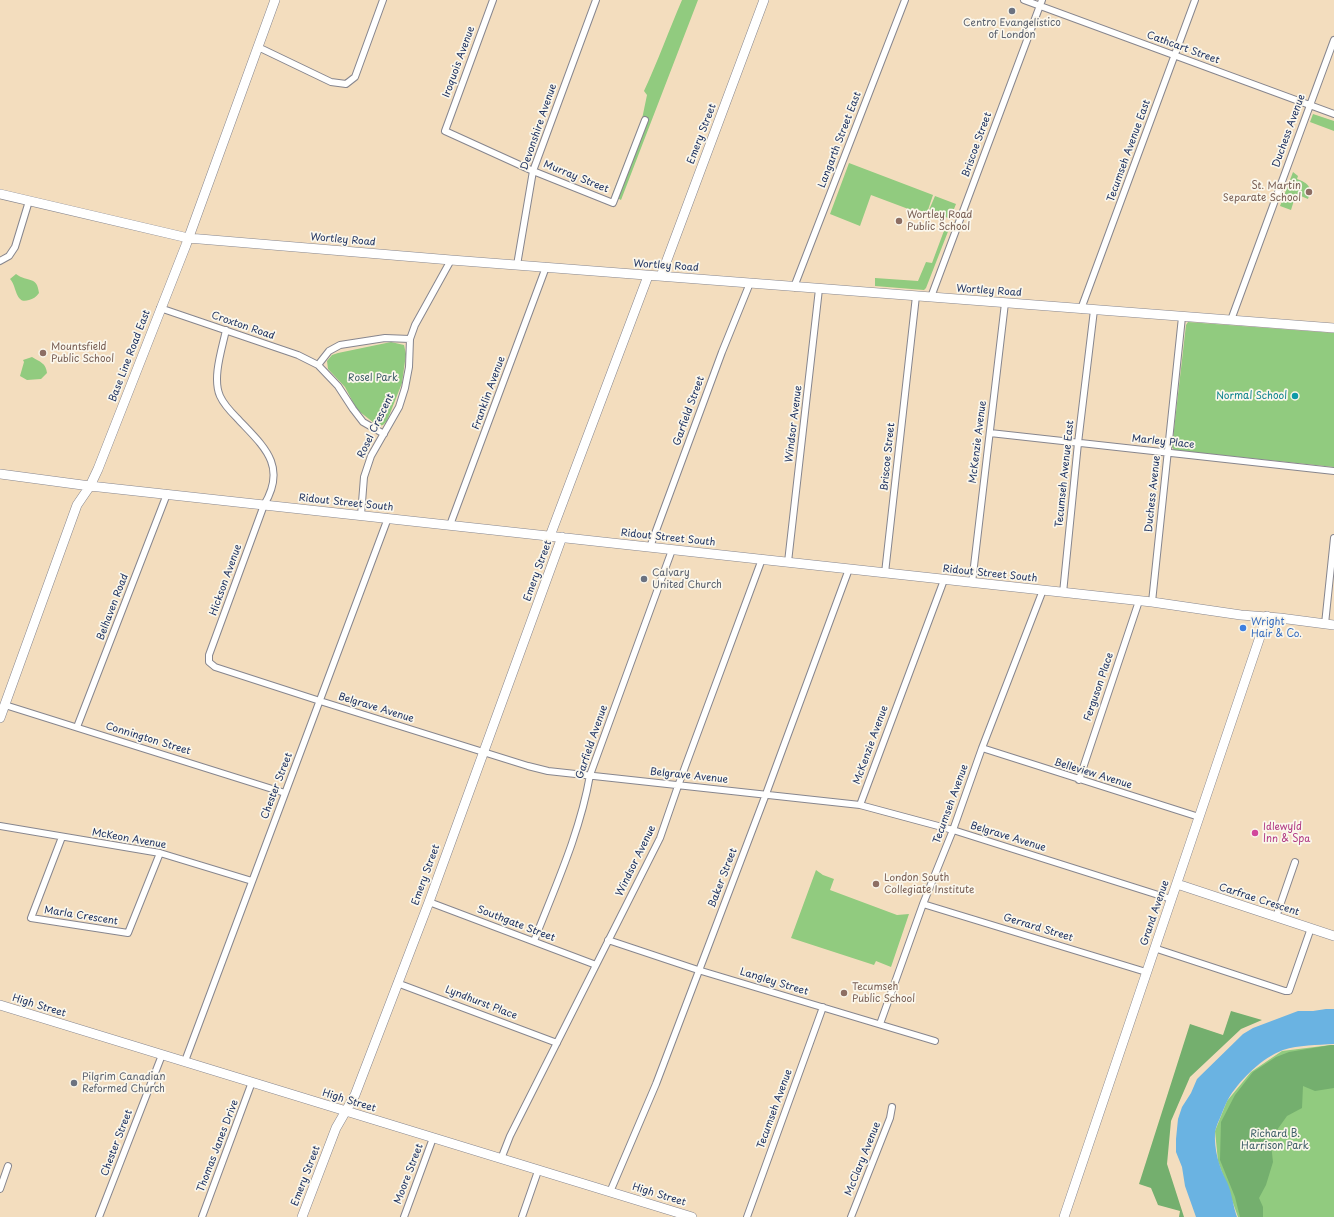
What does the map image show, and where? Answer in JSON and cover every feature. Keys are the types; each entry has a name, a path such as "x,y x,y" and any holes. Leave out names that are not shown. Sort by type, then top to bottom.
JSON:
{"street":[{"name":"Base Line Road East","path":"0,718 77,505 90,486 188,238 275,0"},
{"path":"258,47 331,82 346,84 355,77 383,0"},
{"name":"Iroquois Avenue","path":"445,131 493,0"},
{"name":"Devonshire Avenue","path":"517,265 533,171 596,0"},
{"name":"Emery Street","path":"660,276 764,0"},
{"name":"Langarth Street East","path":"794,287 905,0"},
{"name":"Cathcart Street","path":"1024,0 1040,3 1175,56 1334,114"},
{"name":"Tecumseh Avenue East","path":"1081,309 1195,0"},
{"name":"Briscoe Street","path":"931,297 1040,3"},
{"name":"Duchess Avenue","path":"1231,320 1334,40"},
{"name":"Murray Street","path":"445,131 533,171 613,203 645,120"},
{"name":"Wortley Road","path":"0,194 188,238 546,268 1334,328"},
{"path":"0,261 8,256 15,247 29,201"},
{"name":"Rosel Crescent","path":"361,515 364,477 371,456 399,407 405,388 409,367 410,339 415,326 451,260"},
{"name":"Franklin Avenue","path":"450,525 546,268"},
{"name":"Emery Street","path":"550,536 648,276"},
{"name":"Garfield Street","path":"650,547 722,352 750,283"},
{"name":"Windsor Avenue","path":"788,562 819,289"},
{"name":"Briscoe Street","path":"885,573 916,296"},
{"name":"McKenzie Avenue","path":"972,583 1005,303"},
{"name":"Croxton Road","path":"160,308 298,355 318,365 338,386 352,410 363,422 384,434"},
{"name":"Tecumseh Avenue East","path":"1063,593 1078,443 1094,310"},
{"name":"Duchess Avenue","path":"1152,602 1182,316"},
{"name":"Hickson Avenue","path":"209,662 209,655 264,505 274,484 273,468 266,450 228,408 220,396 218,381 219,363 226,330"},
{"path":"318,365 329,351 340,345 385,338 410,339"},
{"name":"Marley Place","path":"990,433 1334,471"},
{"name":"Ridout Street South","path":"0,474 90,486 1152,602 1330,624"},
{"name":"Belhaven Road","path":"77,727 167,494"},
{"name":"Chester Street","path":"185,1061 388,518"},
{"name":"Emery Street","path":"302,1217 336,1128 354,1095 429,902 562,537"},
{"path":"1330,624 1334,538"},
{"name":"Garfield Avenue","path":"534,941 577,829 590,775 672,550"},
{"name":"Windsor Avenue","path":"501,1159 510,1136 660,838 762,559"},
{"name":"Baker Street","path":"610,1192 656,1084 766,794 849,569"},
{"name":"McKenzie Avenue","path":"860,805 944,580"},
{"name":"Tecumseh Avenue","path":"880,1024 923,904 953,830 982,748 1043,590"},
{"name":"Ferguson Place","path":"1079,780 1138,601"},
{"name":"Grand Avenue","path":"1064,1217 1267,616"},
{"name":"Belgrave Avenue","path":"209,662 215,667 320,701 548,771 860,805 953,830 1171,899"},
{"name":"Connington Street","path":"5,705 285,793"},
{"name":"Belleview Avenue","path":"982,748 1199,817"},
{"name":"McKeon Avenue","path":"0,826 160,853 252,881"},
{"name":"Marla Crescent","path":"62,837 31,918 128,933 160,853"},
{"path":"1276,917 1295,862"},
{"name":"Carfrae Crescent","path":"1177,884 1334,936"},
{"name":"Southgate Street","path":"429,902 596,965"},
{"name":"Gerrard Street","path":"923,904 1146,972"},
{"path":"1154,948 1285,991 1289,991 1311,928"},
{"name":"Langley Street","path":"608,940 698,970 935,1041"},
{"name":"Lyndhurst Place","path":"397,983 557,1043"},
{"name":"High Street","path":"0,1005 681,1215 692,1217"},
{"name":"Tecumseh Avenue","path":"746,1217 823,1007"},
{"name":"Chester Street","path":"99,1217 162,1055"},
{"name":"Thomas Janes Drive","path":"202,1217 252,1082"},
{"name":"McClary Avenue","path":"850,1217 890,1118 892,1107"},
{"name":"Moore Street","path":"404,1217 433,1138"},
{"path":"0,1189 8,1166"},
{"path":"522,1217 538,1171"}],"green space":[{"path":"682,0 698,0 621,200 612,195 642,119 647,95 644,91"},
{"path":"1313,114 1334,121 1334,131 1310,122"},
{"path":"849,163 933,195 927,213 912,208 911,210 871,195 860,226 830,214"},
{"path":"1293,172 1298,176 1297,179 1307,184 1310,191 1308,199 1296,194 1291,210 1280,206"},
{"path":"935,196 956,204 950,219 929,210"},
{"path":"945,228 949,229 924,290 875,286 875,278 918,281 926,262 932,263"},
{"path":"16,274 20,277 34,281 38,287 39,293 36,297 30,300 21,300 10,279"},
{"path":"1188,322 1334,333 1334,467 1174,450 1172,447 1186,325"},
{"name":"Rosel Park","path":"391,342 404,345 406,354 402,383 387,421 383,425 378,426 360,412 355,406 345,387 328,369 327,361 332,355 338,353"},
{"path":"32,357 42,363 45,367 47,373 41,379 27,380 20,376 24,362 23,360"},
{"path":"816,870 823,875 834,879 830,890 897,915 909,914 891,967 876,961 874,965 791,938"},
{"path":"1231,1011 1262,1020 1241,1029 1190,1077 1171,1121 1167,1164 1184,1217 1179,1217 1180,1211 1158,1205 1151,1188 1139,1184 1190,1024 1223,1035"},
{"name":"Richard B. Harrison Park","path":"1334,1045 1334,1217 1238,1217 1218,1161 1215,1131 1227,1101 1251,1072 1282,1051"},
{"path":"1334,1045 1334,1088 1315,1091 1303,1086 1302,1108 1287,1116 1277,1130 1255,1129 1271,1144 1273,1162 1266,1185 1259,1198 1263,1207 1263,1217 1240,1217 1235,1197 1220,1160 1221,1122 1235,1095 1253,1072 1276,1057 1289,1052"}],"water":[{"path":"1334,1009 1334,1044 1295,1047 1275,1054 1253,1069 1240,1082 1230,1096 1217,1125 1215,1132 1215,1145 1222,1170 1229,1186 1237,1217 1196,1217 1185,1186 1182,1167 1176,1152 1176,1139 1178,1119 1182,1107 1191,1093 1197,1079 1243,1034 1253,1028 1298,1011"}],"place":[{"name":"Centro Evangelistico of London","path":"1012,11"},
{"name":"St. Martin Separate School","path":"1309,192"},
{"name":"Wortley Road Public School","path":"899,221"},
{"name":"Mountsfield Public School","path":"43,353"},
{"name":"Normal School","path":"1295,396"},
{"name":"Calvary United Church","path":"644,579"},
{"name":"Wright Hair & Co.","path":"1243,628"},
{"name":"Idlewyld Inn & Spa","path":"1255,833"},
{"name":"London South Collegiate Institute","path":"876,884"},
{"name":"Tecumseh Public School","path":"844,993"},
{"name":"Pilgrim Canadian Reformed Church","path":"74,1083"}]}
